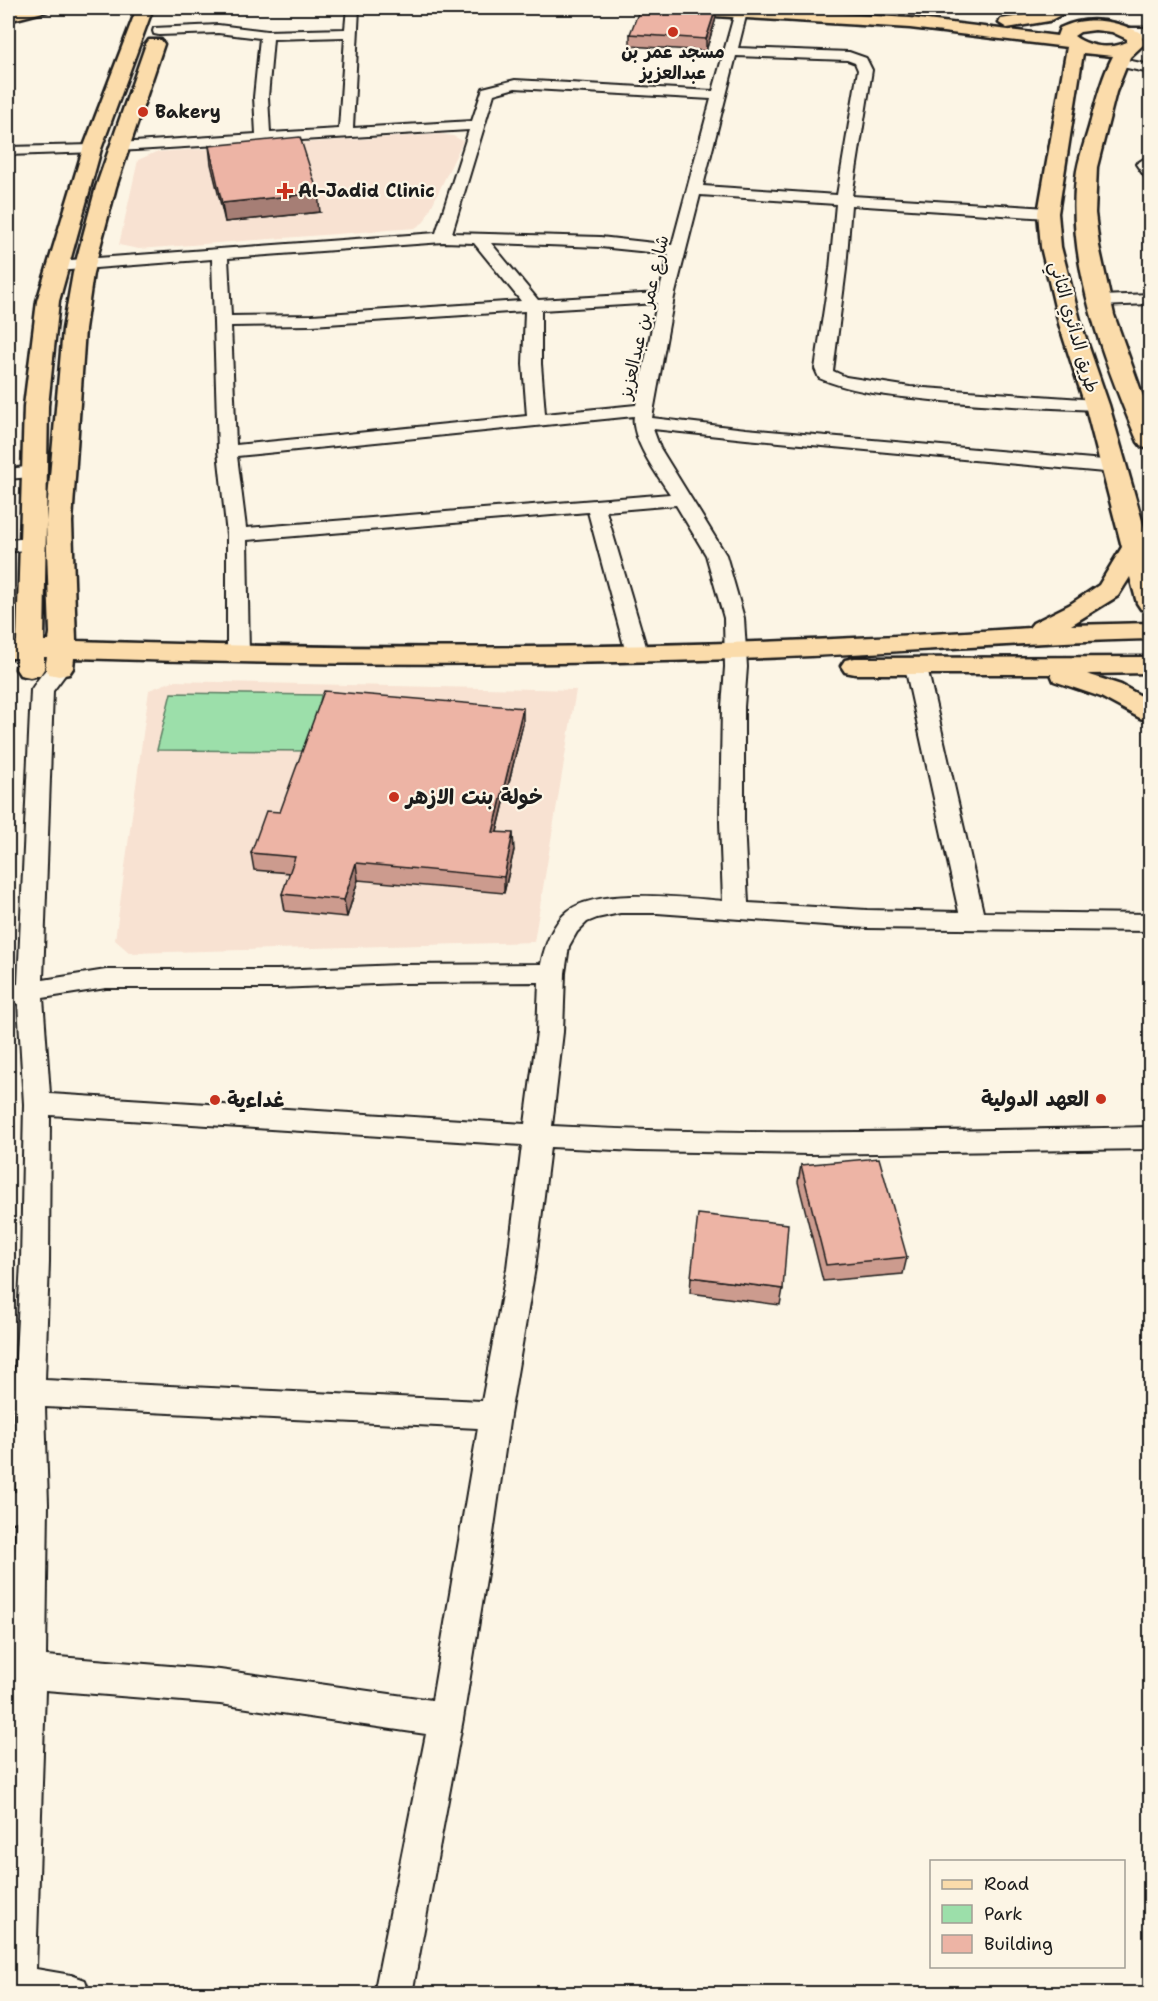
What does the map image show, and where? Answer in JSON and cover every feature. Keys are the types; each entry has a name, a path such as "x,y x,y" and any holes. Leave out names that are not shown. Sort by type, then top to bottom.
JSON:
{"main road":[{"path":"8,16 41,8"},
{"path":"34,663 32,544 34,472 36,406 44,330 57,266 92,148 146,8"},
{"path":"34,663 60,522 74,329 87,264 106,187 167,8"},
{"path":"666,8 1006,29 1063,8 1074,42"},
{"path":"763,8 1006,29 1074,42 1096,50 1130,43"},
{"path":"1103,8 1130,43"},
{"path":"1006,29 1039,47 1074,42 1095,25 1130,43"},
{"name":"طريق الدائري الثاني","path":"1074,42 1048,213 1056,270 1070,324 1115,467 1150,603"},
{"name":"طريق الدائري الثاني","path":"1130,43 1111,77 1085,180 1084,209 1093,272 1107,325 1150,442"},
{"path":"1056,270 1093,272"},
{"path":"1018,637 1052,625 1109,590 1136,545"},
{"path":"34,663 232,671 736,659 1101,631 1150,631"},
{"path":"34,663 238,655 519,656 637,653 916,666 1150,665"},
{"path":"1028,665 1111,691 1150,712"}],"street":[{"path":"346,133 353,8"},
{"name":"شارع عمر بن عبدالعزيز","path":"736,911 732,759 736,659 734,618 716,555 651,448 642,416 666,297 741,12"},
{"path":"159,31 218,29 267,35 352,33"},
{"path":"1150,33 1130,43 1150,69"},
{"path":"263,138 261,97 267,35"},
{"path":"730,52 849,56 861,61 865,70 844,198 838,269 824,369 829,377 839,382 883,389 1097,405"},
{"path":"443,237 488,92 507,84 719,95"},
{"path":"119,147 478,125"},
{"path":"8,151 92,148"},
{"path":"1150,159 1143,164 1150,174"},
{"path":"694,190 1048,213"},
{"path":"57,266 443,237 600,242 678,250"},
{"path":"478,237 533,305 532,364 536,420"},
{"path":"220,254 227,452 237,535 238,655"},
{"path":"223,321 312,320 666,297"},
{"path":"1101,301 1150,299"},
{"path":"227,452 536,420 642,416 746,434 1115,467"},
{"path":"8,474 34,472"},
{"path":"237,535 596,508 683,499"},
{"path":"596,508 637,653"},
{"path":"8,546 32,544"},
{"path":"34,663 19,993 37,1104 29,1393 20,1506 29,1672 17,1989 71,1994"},
{"path":"916,666 973,920"},
{"path":"393,1994 446,1719 521,1268 535,1136 550,1032 552,973 557,946 567,927 578,916 614,905 867,919 1150,923"},
{"path":"19,993 106,979 277,979 399,974 552,973"},
{"path":"37,1104 535,1136 832,1144 1150,1138"},
{"path":"29,1393 495,1415"},
{"path":"29,1672 150,1679 286,1695 389,1713 446,1719"}],"shaded area":[{"name":"Al-Jadid Clinic","path":"441,134 463,141 424,222 415,228 139,249 119,245 138,160 156,152"},
{"path":"173,681 576,690 534,942 130,953 115,940 149,690"}],"green space":[{"path":"171,693 321,695 312,751 157,750"}],"building":[{"name":"مسجد عمر بن عبدالعزيز","path":"640,8 716,8 706,39 630,34"},
{"path":"300,137 318,193 222,203 209,146"},
{"path":"324,691 523,708 493,832 513,833 504,877 356,863 344,900 282,894 295,857 251,853 266,811 280,812"},
{"path":"879,1158 907,1257 826,1265 801,1165"},
{"path":"698,1214 788,1224 783,1289 691,1277"}],"place":[{"name":"مسجد عمر بن عبدالعزيز","path":"673,32"},
{"name":"Bakery","path":"143,112"},
{"name":"Al-Jadid Clinic","path":"285,191"},
{"name":"خولة بنت الازهر","path":"394,797"},
{"name":"العهد الدولية","path":"1101,1099"},
{"name":"غداءية","path":"215,1100"}]}
